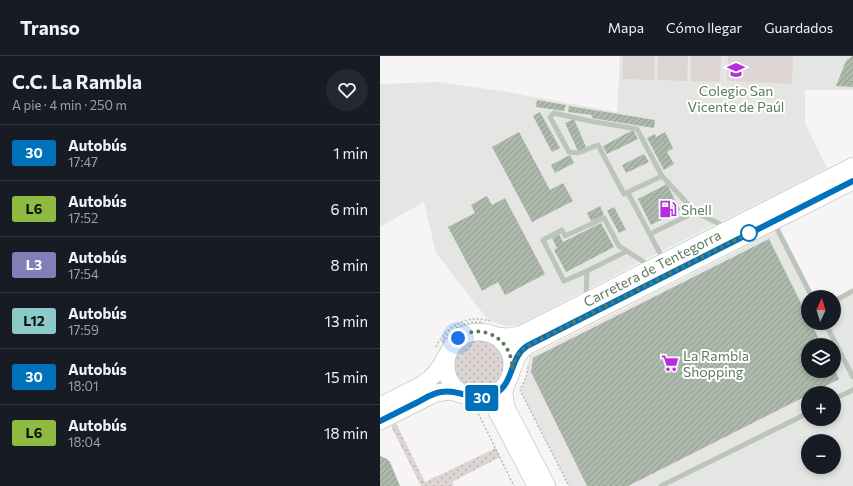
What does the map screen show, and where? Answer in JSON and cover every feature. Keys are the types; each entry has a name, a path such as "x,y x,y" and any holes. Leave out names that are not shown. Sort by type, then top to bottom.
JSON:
{"main road":[{"name":"Carretera de Tentegorra","path":"491,326 503,337 517,336 853,166"},
{"name":"Carretera de Tentegorra","path":"509,376 517,355 527,346 853,181"},
{"path":"440,351 464,335 469,333 484,332 491,326 507,348 512,359 505,393 506,407 548,486"},
{"path":"440,351 448,378 453,386 472,401"},
{"path":"380,406 428,380 440,367 440,351"},
{"path":"472,401 493,395 501,390 509,376"},
{"path":"380,421 436,393 450,391 472,401 488,402 494,408 535,486"}],"lane":[{"path":"662,176 624,194 598,145 578,153 569,152 550,116 554,113 637,129 662,176 695,212 729,229"},
{"path":"628,193 650,234 658,265"},
{"path":"650,234 695,212"},
{"path":"627,251 564,281 543,240 562,230 565,236 604,218 619,246 658,265"},
{"path":"773,221 808,290"},
{"path":"586,271 586,302"},
{"path":"841,297 853,291"},
{"path":"830,330 853,377"},
{"path":"841,396 853,390"},
{"path":"662,486 801,416"}],"path":[{"path":"440,351 444,338 460,326 478,322 491,326"},
{"path":"472,401 514,486"},
{"path":"526,402 569,486"}],"shaded area":[{"path":"620,56 853,56 853,90 805,90 805,123 827,168 521,324 506,326 488,320 436,253 424,202 380,227 380,84 439,82 501,91 617,112"},
{"path":"623,56 655,56 654,80 622,79"},
{"path":"658,56 688,56 687,81 657,80"},
{"path":"691,56 721,56 720,82 691,81"},
{"path":"728,56 793,56 792,84 727,81"},
{"name":"La Rambla Shopping","path":"778,230 808,290 801,290 801,330 841,330 841,297 853,291 853,486 569,486 520,390 527,374 530,356"},
{"path":"474,332 484,332 527,346 499,391 491,396 472,398 423,384 456,341 461,337"},
{"path":"396,423 425,482 496,448 500,457 452,482 454,485 453,486 421,486 391,426"}],"building":[{"path":"852,56 853,87 836,86 846,61"},
{"path":"537,100 566,105 564,111 536,107"},
{"path":"569,106 655,120 654,128 592,118 592,115 568,112"},
{"path":"540,112 560,148 552,152 533,116"},
{"path":"574,119 586,147 578,151 565,123"},
{"path":"633,130 638,139 607,154 603,146"},
{"path":"519,132 550,190 563,183 573,201 532,222 492,147"},
{"path":"665,132 673,148 667,152 674,164 664,170 647,138 655,134 656,137"},
{"path":"644,154 649,162 626,173 622,165"},
{"path":"570,155 574,163 555,173 551,165"},
{"path":"667,184 680,210 651,225 638,199"},
{"path":"487,196 492,205 505,198 545,274 505,295 498,282 482,291 448,227 475,213 471,205"},
{"path":"600,206 604,215 591,221 587,213"},
{"path":"614,207 626,230 619,233 607,211"},
{"path":"601,223 614,247 566,272 554,250 557,248 552,238 559,234 563,242"},
{"name":"La Rambla Shopping","path":"769,239 801,303 801,330 814,330 818,338 801,338 801,378 839,379 826,386 801,386 801,399 628,486 587,486 531,372 533,358"},
{"path":"380,456 390,462 400,486 380,486"}],"bus line":[{"name":"30","path":"380,421 436,393 450,391 469,397 478,398 485,398 493,395 501,390 505,385 510,377 517,355 527,346 853,181"}],"place":[{"name":"Colegio San Vicente de Paúl","path":"736,70"},
{"name":"Shell","path":"668,209"},
{"name":"La Rambla Shopping","path":"670,363"}],"route":[{"path":"458,338 474,332 487,333 496,337 501,340 507,348 512,359 512,369 517,355 527,346 749,233"}]}
